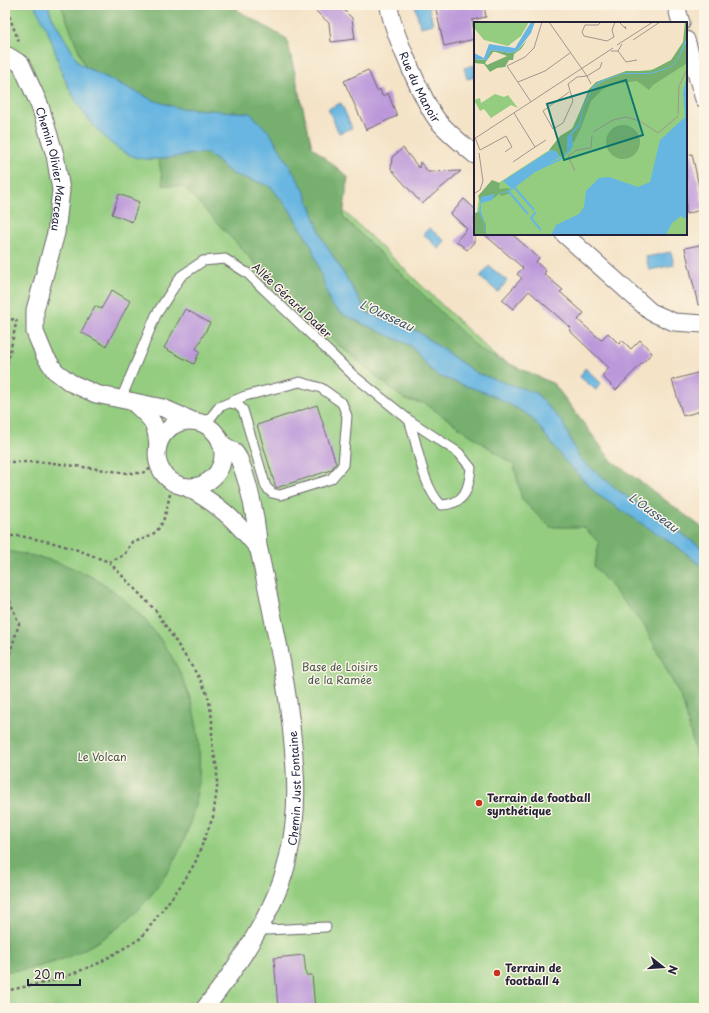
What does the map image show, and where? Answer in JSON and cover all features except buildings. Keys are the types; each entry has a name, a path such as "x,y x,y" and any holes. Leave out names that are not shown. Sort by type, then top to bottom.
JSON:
{"street":[{"name":"Rue du Manoir","path":"389,5 392,21 426,103 438,121 474,154"},
{"path":"676,5 681,22"},
{"path":"687,43 704,100"},
{"path":"5,56 8,56 21,64"},
{"name":"Chemin Olivier Marceau","path":"21,64 40,106 55,155 61,190 56,233 35,310 35,332 45,356 54,372 70,383 96,394 163,408 199,423"},
{"path":"565,235 651,312 674,322 704,324"},
{"path":"127,401 153,421 158,446"},
{"path":"199,423 217,435 221,444 221,462 212,478 204,484 179,485 163,473 158,465 156,456 161,438 175,425 199,423"},
{"name":"Chemin Just Fontaine","path":"205,1008 223,984 259,926 280,883 288,859 294,827 296,798 291,726 276,628 258,548 257,533 251,501 238,458 234,451 221,444"},
{"name":"Chemin Just Fontaine","path":"179,485 205,496 226,511 258,548"}],"lane":[{"name":"Allée Gérard Dader","path":"127,401 156,314 181,276 203,261 225,259 247,273 353,375 409,420 459,453 471,468 469,481 463,496 453,504 441,505 433,496 427,483 409,420"},
{"path":"199,423 219,407 245,396 300,382 322,388 342,403 347,416 343,465 331,479 280,495 272,493 266,487 243,410 238,405 230,403"},
{"path":"259,926 267,930 326,927"}],"path":[{"path":"5,5 23,52 21,64"},
{"path":"5,375 19,313 35,310"},
{"path":"5,320 17,319"},
{"path":"5,462 46,462 127,473 142,473 158,465"},
{"path":"109,562 124,554 132,542 148,539 159,529 179,485"},
{"path":"5,536 20,536 50,542 75,549 109,562 156,611 200,679 208,696 212,719 212,743 218,769 213,817 196,864 141,938 99,963 64,978 5,991"},
{"path":"5,589 19,624 7,662 5,683"}],"green space":[{"name":"Base de Loisirs de la Ramée","path":"5,5 225,5 326,194 704,556 704,1008 5,1008"},
{"path":"61,5 236,5 237,10 287,39 312,147 348,177 343,217 481,351 554,384 611,460 704,529 704,787 683,702 645,627 594,566 599,543 584,527 550,527 522,500 514,465 424,403 405,400 305,317 184,187 163,185 159,160 184,121 89,77"},
{"name":"Le Volcan","path":"5,551 49,560 80,571 111,589 142,617 170,654 189,694 198,736 199,779 191,821 174,861 149,897 116,929 104,938 78,953 49,964 20,970 5,971"}],"water":[{"path":"34,5 48,5 52,17 79,63 85,67 153,100 178,108 250,113 270,133 304,190 323,240 368,313 417,331 476,373 536,393 563,423 578,456 623,494 704,549 704,568 679,548 598,495 564,460 533,419 525,413 492,395 438,376 428,367 411,346 344,315 331,305 311,245 289,209 272,188 232,174 207,153 160,159 144,159 131,155 118,148 105,138 83,112 74,98 62,72 48,32"},
{"path":"415,5 433,5 429,8 433,24 420,27"},
{"path":"474,65 474,77 467,79 464,68"},
{"path":"341,103 352,128 339,133 328,109"},
{"path":"429,228 445,241 439,249 423,234"},
{"path":"671,252 674,265 649,270 646,257"},
{"path":"489,266 507,281 498,292 480,277"},
{"path":"585,368 601,383 596,390 580,377"}],"place":[{"name":"Terrain de football synthétique","path":"479,803"},
{"name":"Terrain de football 4","path":"497,973"}],"water label":[{"name":"L'Ousseau","path":"387,315"},
{"name":"L'Ousseau","path":"654,512"}]}
